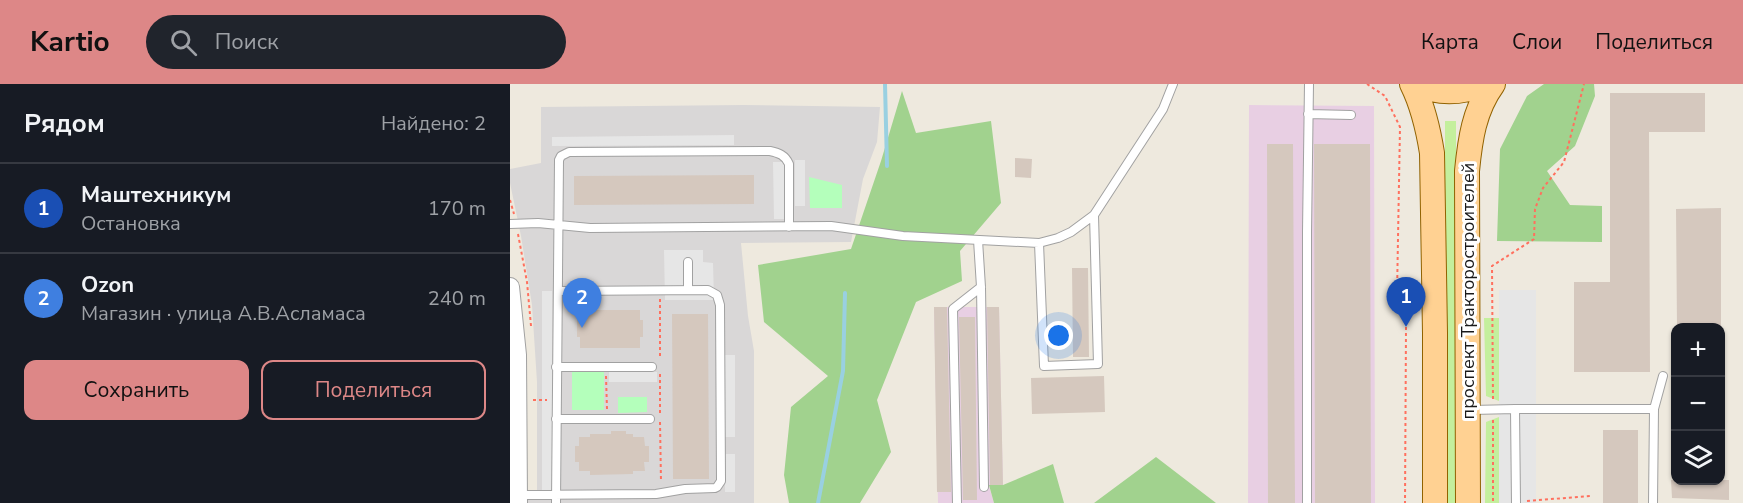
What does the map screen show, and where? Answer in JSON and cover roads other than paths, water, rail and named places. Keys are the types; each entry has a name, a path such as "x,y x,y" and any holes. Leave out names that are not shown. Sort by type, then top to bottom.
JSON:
{"main road":[{"name":"проспект Тракторостроителей","path":"1412,84 1429,129 1432,153 1435,503"},
{"path":"1417,84 1448,93 1469,91 1485,84"},
{"name":"проспект Тракторостроителей","path":"1468,503 1467,171 1470,140 1477,113 1486,93 1494,84"}],"street":[{"path":"510,287 518,499"}],"lane":[{"path":"510,224 532,223 590,228 839,227 903,236 1039,243 1071,232 1094,216 1162,109 1173,84"},
{"path":"1307,503 1309,84"},
{"path":"1308,114 1351,115"},
{"path":"556,499 558,225 559,160 561,156 566,152 770,151 781,154 789,164 789,227"},
{"path":"1039,243 1044,366 1098,364 1094,216"},
{"path":"978,240 981,287 984,487"},
{"path":"688,262 688,290"},
{"path":"957,503 953,309 981,287"},
{"path":"518,499 661,494 685,489 715,488 720,481 719,299 717,295 708,290 558,291"},
{"path":"556,367 652,367"},
{"path":"1653,503 1654,409 1663,376"},
{"path":"1515,409 1516,502"},
{"path":"1468,410 1654,409"},
{"path":"556,419 650,419"}],"waterway":[{"path":"885,84 887,166"},
{"path":"818,503 843,371 845,293"}],"place":[{"name":"Маштехникум","path":"1406,327"},
{"name":"Ozon","path":"582,328"}]}
